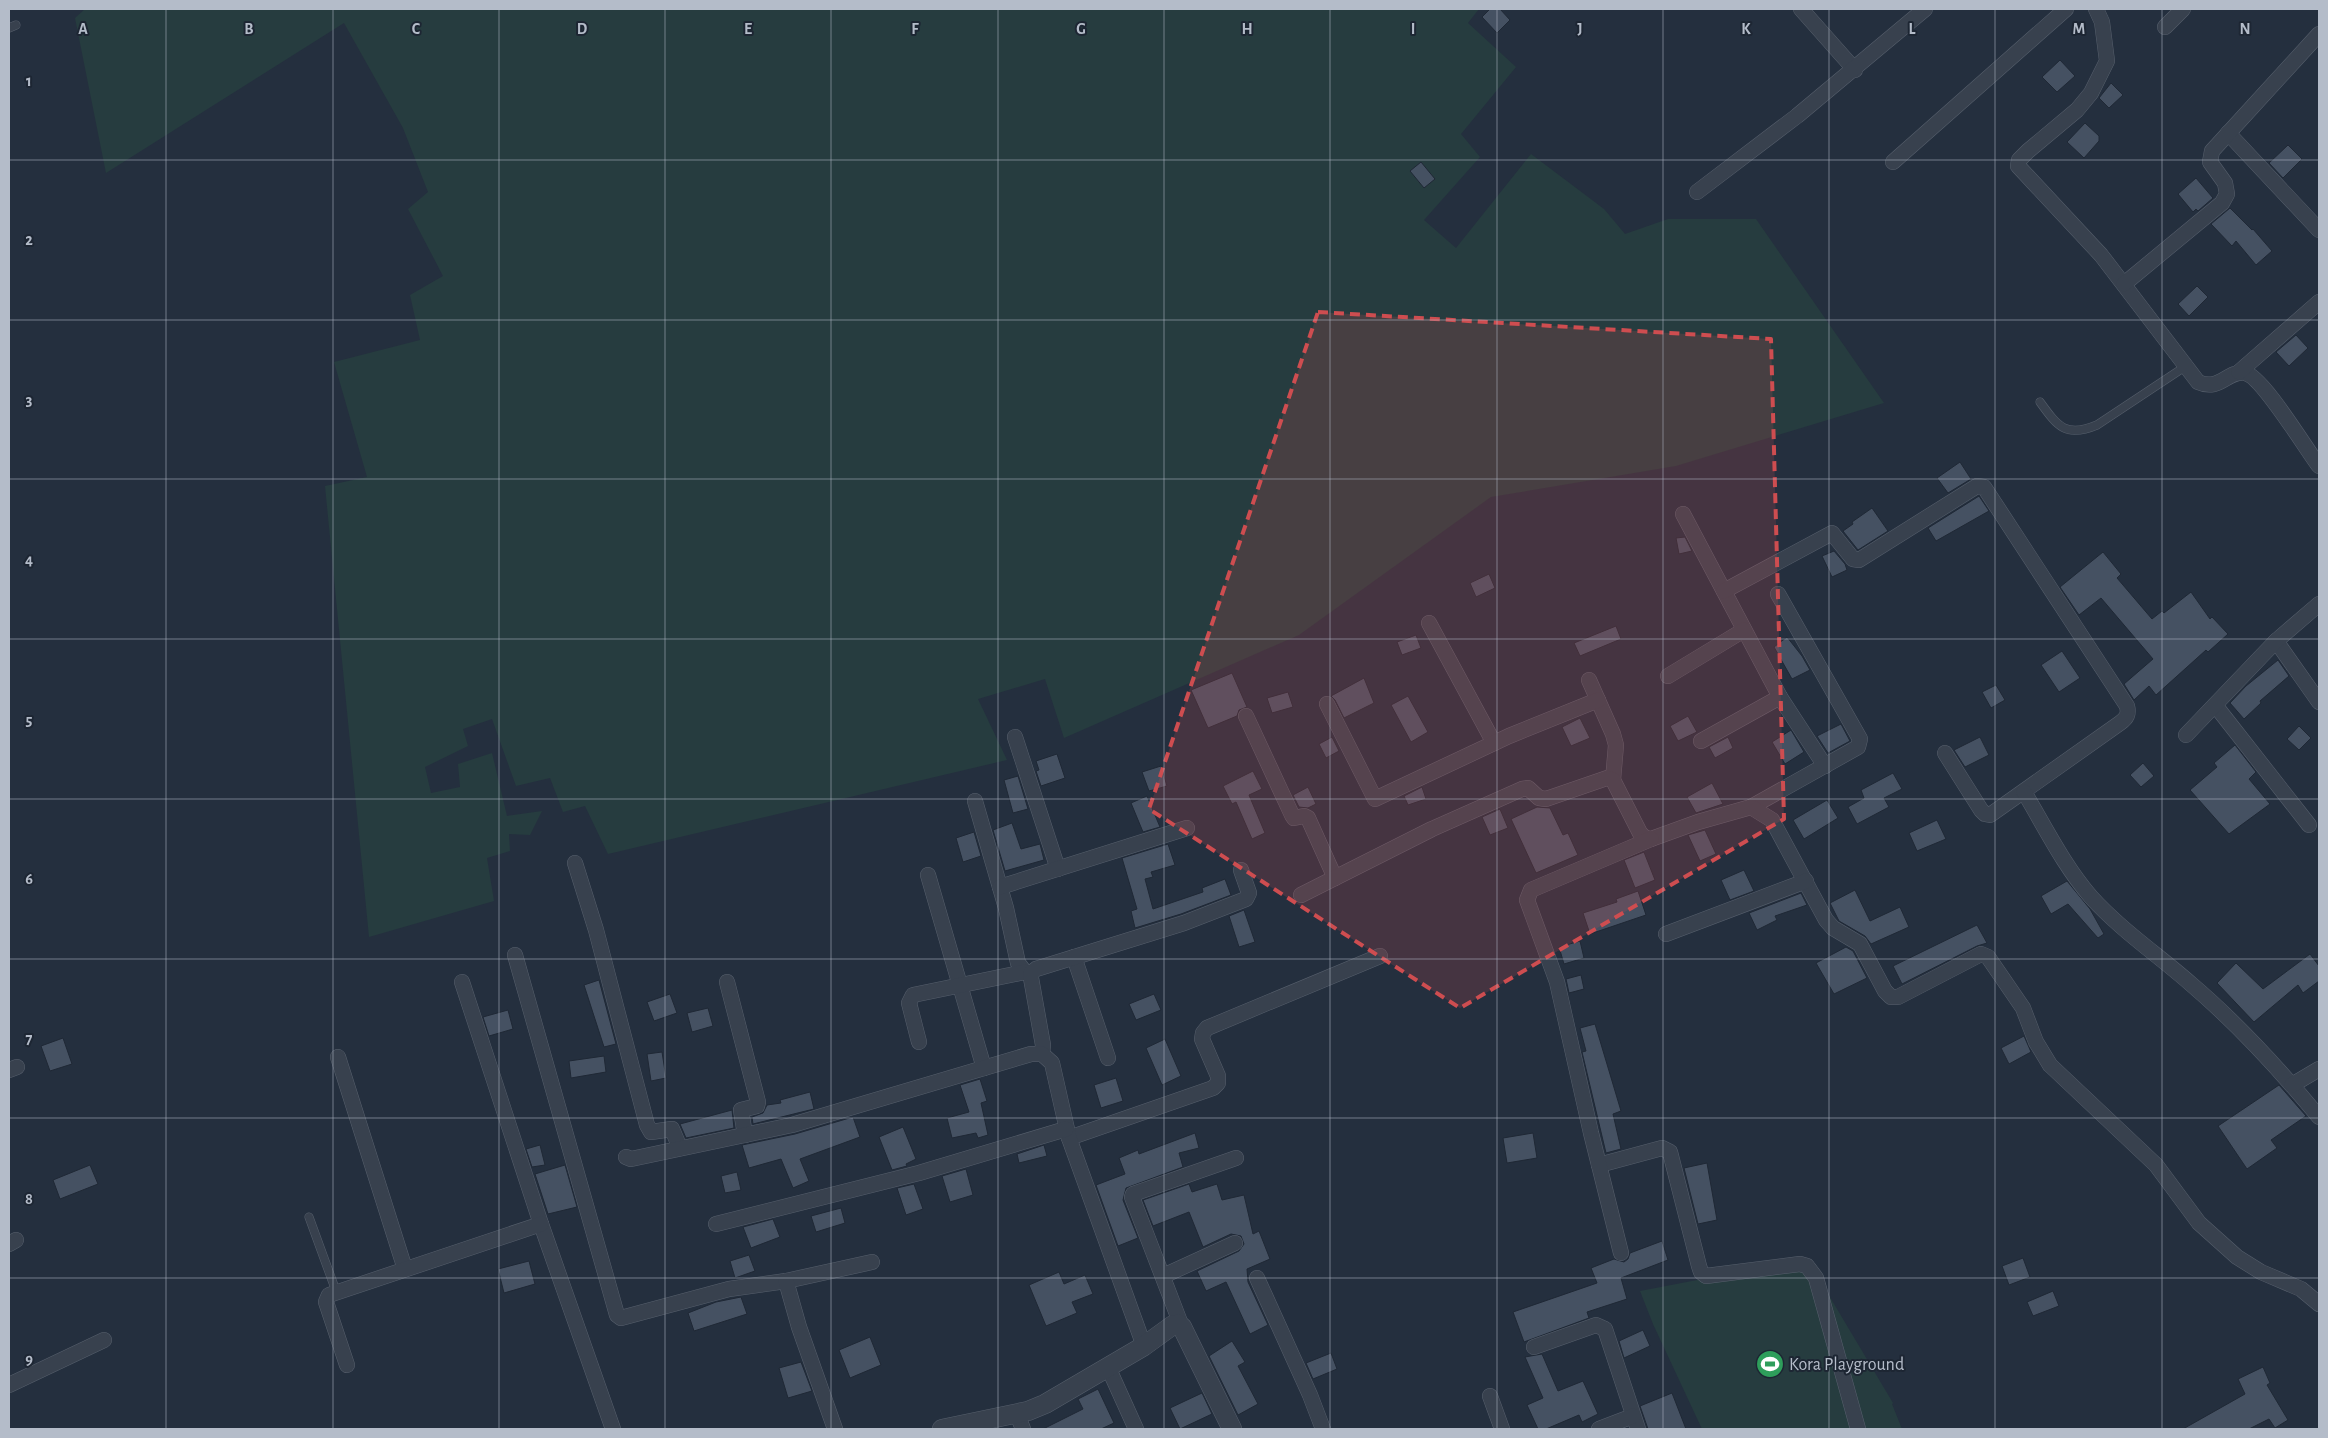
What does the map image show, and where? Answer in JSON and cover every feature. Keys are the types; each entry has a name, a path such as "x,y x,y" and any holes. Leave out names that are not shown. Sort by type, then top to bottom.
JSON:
{"street":[{"path":"1801,9 1855,70"},
{"path":"1697,192 1855,70 1925,9"},
{"path":"1893,162 2066,9"},
{"path":"2096,9 2102,22 2107,61 2091,93 2077,110 2019,160 2018,166 2023,174 2082,233 2124,284 2198,382 2206,386 2215,385 2239,372 2319,302"},
{"path":"2165,28 2183,9"},
{"path":"2124,284 2222,202 2227,194 2225,182 2210,162 2212,151 2319,34"},
{"path":"2228,133 2319,230"},
{"path":"2239,372 2248,374 2256,379 2319,466"},
{"path":"1724,592 1832,533 1853,559 1859,560 1977,486 1984,487 2127,706 2128,712 2126,718 2120,723 1990,814 1985,814 1945,753"},
{"path":"1683,514 1780,697 1825,766"},
{"path":"1621,1253 1557,982 1528,900 1528,895 1532,890 1651,839 1698,822 1751,807 1858,747 1860,739 1778,594"},
{"path":"2186,735 2276,641 2319,604"},
{"path":"1429,623 1494,743"},
{"path":"1668,676 1744,630"},
{"path":"2276,641 2319,702"},
{"path":"1589,680 1616,745 1614,780 1640,833 1645,838 1651,839"},
{"path":"1701,741 1780,697"},
{"path":"1327,704 1375,800 1494,743 1598,700"},
{"path":"2215,705 2309,825"},
{"path":"1246,716 1292,816 1308,818 1334,878"},
{"path":"1015,737 1058,869"},
{"path":"1301,895 1432,828 1522,789 1528,788 1539,798 1546,799 1600,779 1614,780"},
{"path":"2024,792 2065,862 2091,896 2127,932 2192,984 2243,1032 2319,1117"},
{"path":"975,801 1000,887 1018,963 1028,974 1044,1045 1042,1054"},
{"path":"1751,807 1763,812 1772,820 1826,920 1833,928 1860,944 1885,991 1891,997 1898,998 1982,954 1988,957 2023,1008 2036,1042 2050,1065 2156,1165 2198,1223 2237,1257 2261,1272 2301,1289 2319,1304"},
{"path":"1000,887 1187,828"},
{"path":"575,862 596,930 647,1125 652,1132 656,1133 672,1129 680,1148"},
{"path":"919,1042 909,1002 913,995 960,984 1028,974 1036,969 1074,956 1184,923 1246,900 1249,893 1241,870"},
{"path":"928,875 984,1068"},
{"path":"1666,934 1806,881"},
{"path":"515,955 617,1314 621,1318 625,1319 729,1289 786,1281 872,1262"},
{"path":"1074,956 1108,1058"},
{"path":"716,1224 1067,1134 1213,1088 1218,1083 1218,1076 1202,1039 1203,1033 1207,1028 1380,956"},
{"path":"462,982 541,1224 613,1429"},
{"path":"727,982 758,1102 757,1106 741,1110 745,1135"},
{"path":"626,1157 631,1159 792,1125 1031,1054 1042,1054 1052,1063 1067,1134 1144,1346"},
{"path":"338,1057 405,1269"},
{"path":"2292,1085 2319,1069"},
{"path":"1599,1165 1662,1148 1670,1152 1699,1266 1701,1272 1706,1276 1711,1277 1800,1264 1810,1269 1816,1278 1858,1429"},
{"path":"1232,1429 1182,1327 1132,1197 1133,1194 1236,1158"},
{"path":"347,1365 326,1302 329,1295 336,1291 541,1224"},
{"path":"1163,1276 1235,1243"},
{"path":"1257,1278 1310,1395 1323,1429"},
{"path":"786,1281 799,1326 835,1429"},
{"path":"942,1429 1020,1422 1045,1404 1144,1346 1173,1325 1178,1324 1182,1327"},
{"path":"1534,1347 1596,1324 1605,1329 1636,1423 1599,1429"},
{"path":"9,1385 104,1340"},
{"path":"1108,1367 1136,1429"},
{"path":"1490,1396 1502,1429"}],"lane":[{"path":"2040,402 2054,421 2065,430 2083,431 2097,425 2186,366"},
{"path":"309,1217 336,1291"}],"highlighted area":[{"path":"1318,312 1771,339 1784,819 1460,1008 1149,809"}],"green space":[{"path":"85,9 1479,9 1468,23 1516,67 1461,134 1480,157 1424,220 1456,248 1531,154 1604,209 1625,234 1668,219 1756,219 1884,403 1676,466 1491,497 1299,635 1064,738 1045,679 978,699 1007,760 608,854 585,806 563,812 550,778 516,786 492,719 463,729 468,746 425,767 431,793 460,787 458,764 492,753 507,816 542,811 530,835 509,834 510,851 487,858 494,901 369,937 325,486 367,477 334,362 420,340 410,295 443,276 408,209 428,192 403,128 344,23 106,173 75,18"},
{"name":"Kora Playground","path":"1801,1260 1815,1272 1893,1403 1902,1429 1702,1429 1653,1324 1640,1291"}],"building":[{"path":"1490,9 1500,9 1510,20 1497,33 1482,17"},
{"path":"2060,60 2075,76 2057,92 2042,77"},
{"path":"2111,83 2123,95 2109,108 2099,98"},
{"path":"2085,123 2099,136 2099,141 2084,158 2067,142"},
{"path":"2288,145 2302,159 2283,178 2269,163"},
{"path":"1421,162 1435,179 1424,188 1410,171"},
{"path":"2196,178 2213,198 2198,211 2196,209 2193,212 2178,194"},
{"path":"2230,208 2253,229 2272,251 2256,265 2236,241 2232,246 2211,224"},
{"path":"2197,286 2208,297 2189,316 2178,304"},
{"path":"2296,335 2308,348 2289,366 2276,352"},
{"path":"1960,462 1971,479 1948,493 1937,478"},
{"path":"1979,496 1989,511 1936,541 1928,528"},
{"path":"1872,508 1888,531 1858,550 1843,531"},
{"path":"1685,537 1692,551 1679,554 1676,538"},
{"path":"1834,551 1845,564 1847,570 1832,577 1822,556"},
{"path":"2103,552 2121,574 2117,578 2152,619 2162,611 2164,613 2191,592 2210,619 2212,617 2228,634 2208,652 2206,650 2156,695 2149,686 2134,700 2124,684 2153,659 2101,598 2079,615 2060,587"},
{"path":"1489,574 1495,588 1476,597 1470,583"},
{"path":"1616,626 1621,639 1580,656 1574,643"},
{"path":"1416,635 1421,648 1402,655 1397,642"},
{"path":"1787,637 1810,670 1792,679 1774,647"},
{"path":"2062,651 2080,678 2059,692 2041,665"},
{"path":"2278,660 2289,676 2260,701 2261,703 2244,719 2230,703 2246,686"},
{"path":"1232,673 1247,707 1239,710 1237,716 1208,728 1191,690"},
{"path":"1364,678 1374,703 1344,718 1331,696"},
{"path":"1996,685 2005,700 1991,708 1982,692"},
{"path":"1288,692 1293,707 1272,713 1267,698"},
{"path":"1408,696 1428,732 1411,742 1391,705"},
{"path":"1688,716 1697,732 1678,741 1670,726"},
{"path":"1580,718 1590,738 1571,746 1562,727"},
{"path":"1841,724 1850,741 1828,753 1817,736"},
{"path":"2299,726 2311,738 2299,750 2287,739"},
{"path":"1791,730 1804,752 1785,764 1772,742"},
{"path":"1332,737 1339,751 1326,758 1319,744"},
{"path":"1728,737 1733,748 1715,758 1709,747"},
{"path":"1980,737 1989,755 1965,767 1954,750"},
{"path":"2235,745 2256,772 2249,779 2270,804 2229,834 2190,790 2217,767 2214,763"},
{"path":"1057,754 1065,778 1041,786 1036,771 1039,770 1036,761"},
{"path":"2143,763 2154,776 2141,787 2130,775"},
{"path":"1161,766 1167,786 1149,791 1142,772"},
{"path":"1253,771 1262,789 1249,795 1265,833 1252,839 1236,802 1232,804 1223,786"},
{"path":"1893,773 1902,789 1884,798 1889,807 1857,824 1848,807 1864,798 1861,790"},
{"path":"1018,776 1028,809 1013,813 1004,780"},
{"path":"1712,783 1723,804 1696,813 1687,797"},
{"path":"1308,787 1316,804 1308,808 1299,807 1293,795"},
{"path":"1422,787 1426,799 1408,805 1404,796"},
{"path":"1147,796 1160,827 1143,832 1131,803"},
{"path":"1827,800 1838,818 1804,839 1793,820"},
{"path":"1537,807 1550,808 1563,835 1568,833 1578,855 1536,873 1511,819"},
{"path":"1500,809 1508,828 1490,835 1482,817"},
{"path":"1937,820 1946,839 1917,851 1909,833"},
{"path":"1012,823 1021,849 1040,844 1044,860 1005,871 993,830"},
{"path":"1705,830 1716,854 1700,861 1688,835"},
{"path":"974,832 981,856 963,862 956,838"},
{"path":"1168,844 1175,865 1151,872 1153,877 1145,879 1153,909 1203,892 1202,888 1225,879 1231,895 1181,914 1135,928 1131,911 1137,909 1122,858"},
{"path":"1644,852 1655,880 1635,888 1624,860"},
{"path":"1744,870 1754,891 1730,900 1721,880"},
{"path":"2067,881 2090,909 2104,934 2098,938 2068,904 2051,914 2041,896"},
{"path":"1855,890 1870,921 1900,907 1909,927 1871,944 1865,936 1839,921 1830,903"},
{"path":"1638,891 1646,915 1590,934 1583,913 1617,902 1616,899"},
{"path":"1801,893 1807,905 1775,916 1777,920 1757,930 1749,913"},
{"path":"1244,910 1255,942 1239,947 1229,916"},
{"path":"1977,925 1987,943 1977,946 1902,984 1893,966"},
{"path":"1580,941 1584,958 1564,964 1559,947"},
{"path":"1846,947 1853,951 1867,978 1834,994 1816,963"},
{"path":"2310,954 2319,966 2319,981 2303,993 2298,985 2254,1022 2217,983 2236,963 2263,989"},
{"path":"1581,975 1584,989 1569,993 1566,979"},
{"path":"599,980 616,1044 604,1047 584,985"},
{"path":"670,994 677,1013 654,1021 647,1002"},
{"path":"1154,994 1161,1010 1136,1020 1129,1004"},
{"path":"708,1008 713,1026 692,1032 687,1013"},
{"path":"508,1010 513,1029 489,1036 483,1017"},
{"path":"1595,1024 1621,1111 1613,1114 1621,1149 1606,1153 1582,1052 1586,1051 1580,1028"},
{"path":"2024,1036 2031,1052 2009,1064 2001,1048"},
{"path":"63,1038 72,1064 50,1071 41,1046"},
{"path":"1165,1039 1181,1076 1162,1085 1146,1048"},
{"path":"662,1052 666,1078 651,1081 647,1054"},
{"path":"604,1056 606,1072 571,1078 569,1061"},
{"path":"1116,1078 1123,1101 1101,1108 1094,1085"},
{"path":"980,1079 987,1101 981,1103 988,1135 978,1138 976,1133 952,1138 947,1118 969,1112 960,1085"},
{"path":"2279,1085 2306,1116 2271,1140 2277,1148 2247,1169 2218,1126"},
{"path":"810,1092 814,1109 753,1124 752,1117 763,1113 767,1105 781,1103 780,1100"},
{"path":"732,1110 734,1128 686,1138 680,1124"},
{"path":"853,1117 860,1137 800,1159 809,1181 793,1188 781,1159 749,1168 742,1145 795,1134"},
{"path":"903,1127 916,1159 906,1164 907,1166 892,1170 879,1137"},
{"path":"1195,1133 1199,1148 1179,1153 1183,1167 1126,1188 1123,1200 1138,1238 1118,1246 1096,1185 1125,1174 1119,1158 1138,1150 1139,1154"},
{"path":"1533,1133 1537,1158 1507,1163 1503,1138"},
{"path":"540,1145 545,1165 532,1167 526,1149"},
{"path":"1044,1145 1047,1156 1019,1163 1017,1154"},
{"path":"1707,1163 1717,1220 1698,1224 1684,1168"},
{"path":"90,1165 98,1184 60,1199 53,1180"},
{"path":"565,1165 577,1207 548,1214 535,1174"},
{"path":"966,1169 973,1195 950,1202 942,1176"},
{"path":"737,1172 741,1190 725,1193 721,1176"},
{"path":"914,1184 923,1209 906,1215 897,1188"},
{"path":"1189,1184 1192,1192 1217,1184 1222,1200 1244,1195 1253,1234 1259,1231 1270,1259 1247,1269 1248,1282 1268,1325 1250,1334 1226,1282 1206,1291 1197,1271 1239,1251 1244,1244 1241,1236 1231,1234 1203,1247 1189,1212 1153,1226 1143,1200"},
{"path":"841,1208 845,1223 816,1232 811,1216"},
{"path":"773,1219 780,1237 751,1248 743,1227"},
{"path":"1662,1241 1668,1260 1621,1278 1627,1299 1587,1312 1589,1318 1524,1342 1513,1312 1597,1283 1591,1268 1614,1259 1624,1262 1628,1259 1630,1253"},
{"path":"749,1255 755,1271 735,1278 730,1261"},
{"path":"2023,1258 2030,1277 2009,1285 2002,1266"},
{"path":"529,1261 535,1284 504,1293 498,1269"},
{"path":"1059,1272 1064,1284 1085,1275 1093,1294 1072,1302 1077,1313 1046,1326 1029,1285"},
{"path":"2053,1291 2059,1306 2033,1316 2027,1302"},
{"path":"741,1297 747,1314 694,1331 688,1313 716,1302"},
{"path":"1643,1330 1650,1346 1624,1358 1619,1341"},
{"path":"870,1337 881,1365 850,1378 839,1350"},
{"path":"1232,1341 1245,1362 1238,1366 1258,1404 1238,1415 1209,1356"},
{"path":"1331,1353 1337,1369 1313,1379 1306,1363"},
{"path":"1542,1354 1558,1391 1583,1381 1598,1414 1582,1422 1579,1415 1546,1429 1538,1429 1527,1405 1543,1398 1525,1357"},
{"path":"801,1362 812,1391 788,1398 779,1368"},
{"path":"2263,1367 2270,1383 2267,1385 2288,1420 2275,1428 2269,1419 2249,1429 2183,1429 2245,1394 2238,1379"},
{"path":"1098,1389 1114,1423 1101,1429 1043,1429 1083,1409 1078,1399"},
{"path":"1202,1393 1212,1414 1180,1429 1170,1408"},
{"path":"1672,1393 1686,1429 1648,1429 1640,1406"}],"place":[{"name":"Kora Playground","path":"1770,1364"}]}
